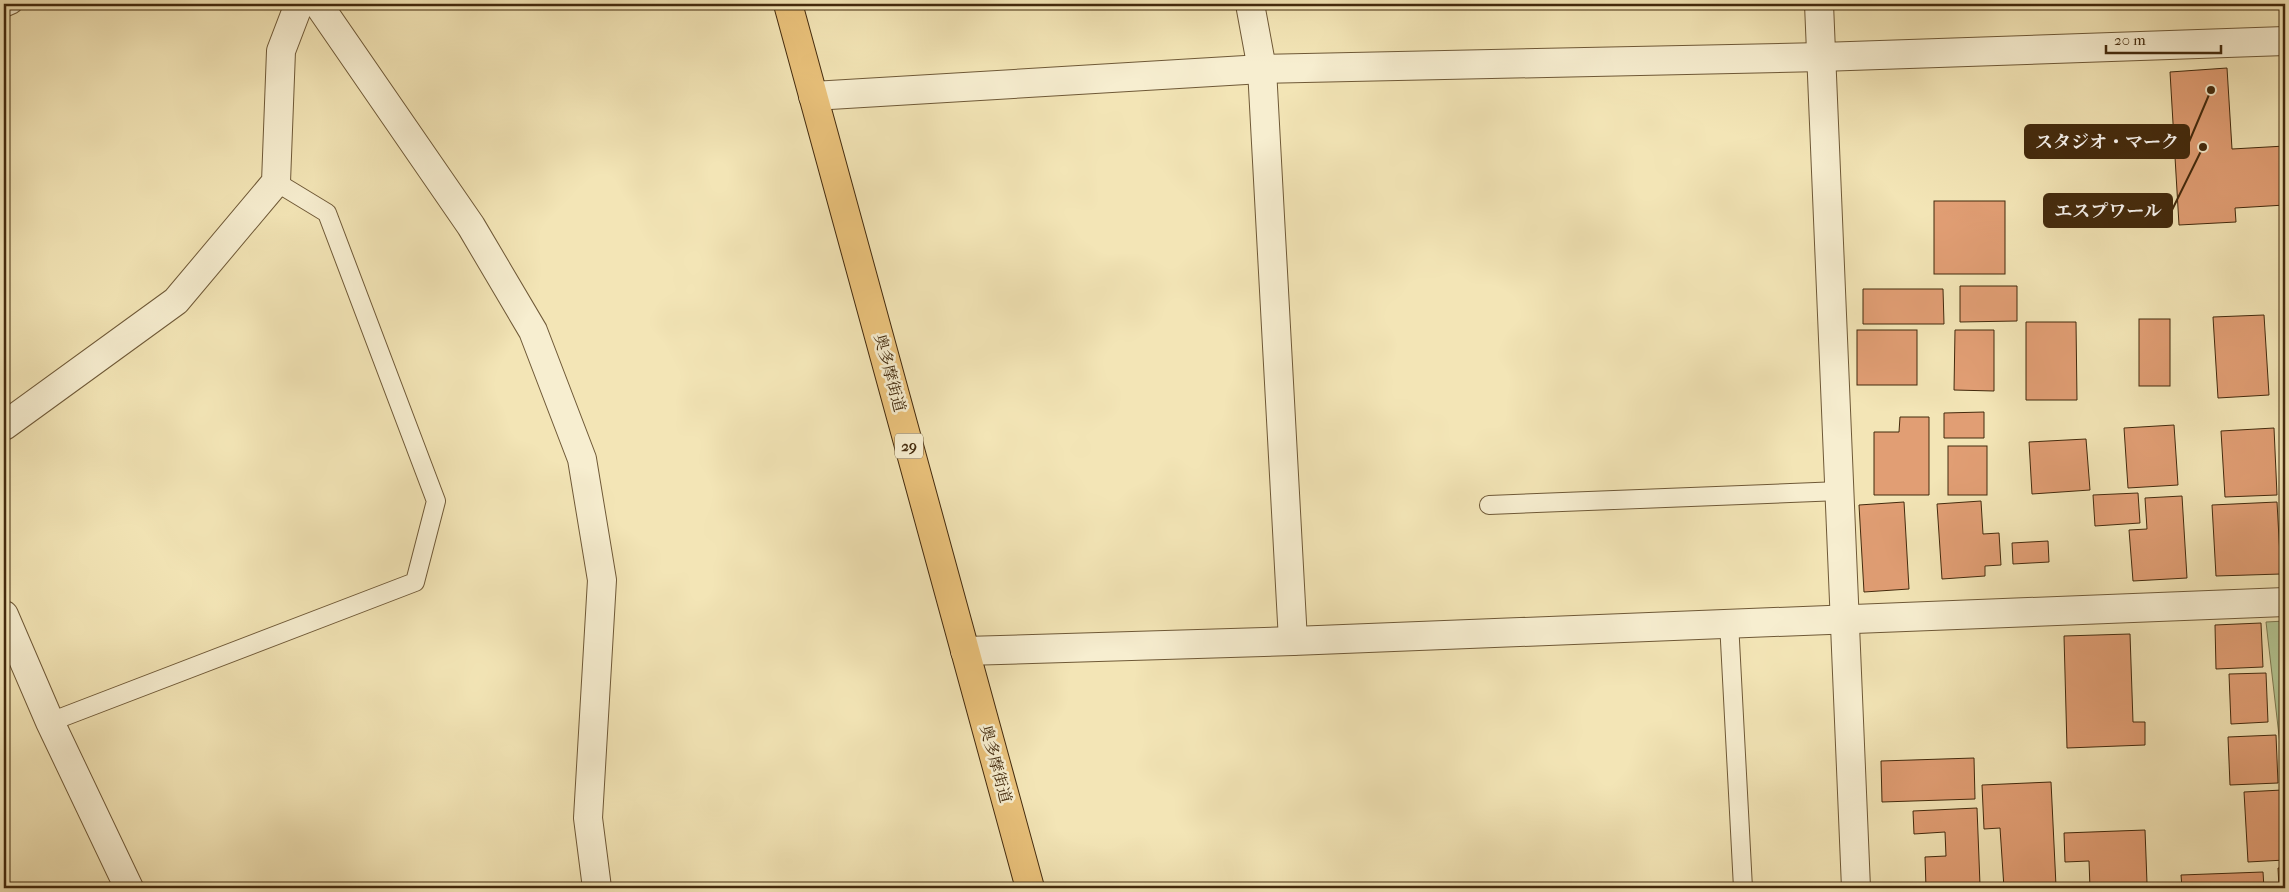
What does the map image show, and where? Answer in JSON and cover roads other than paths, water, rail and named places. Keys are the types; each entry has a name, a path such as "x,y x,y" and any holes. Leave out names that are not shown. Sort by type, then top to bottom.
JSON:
{"main road":[{"name":"奥多摩街道","path":"788,4 1030,888"}],"street":[{"path":"4,426 176,301 276,182 281,51 299,4"},
{"path":"318,4 471,226 533,332 582,459 602,580 588,818 597,888"},
{"path":"1250,4 1262,69 1293,641"},
{"path":"1819,4 1856,888"},
{"path":"813,96 1262,69 1821,57 2285,41"},
{"path":"964,651 1293,641 1729,622 2285,602"},
{"path":"4,615 50,722 129,888"}],"lane":[{"path":"4,8 13,4"},
{"path":"50,722 415,582 436,500 327,213 276,182"},
{"path":"1488,505 1840,491"},
{"path":"1729,622 1743,888"}],"place":[{"name":"スタジオ・マーク","path":"2211,90"},
{"name":"エスプワール","path":"2203,147"}]}
